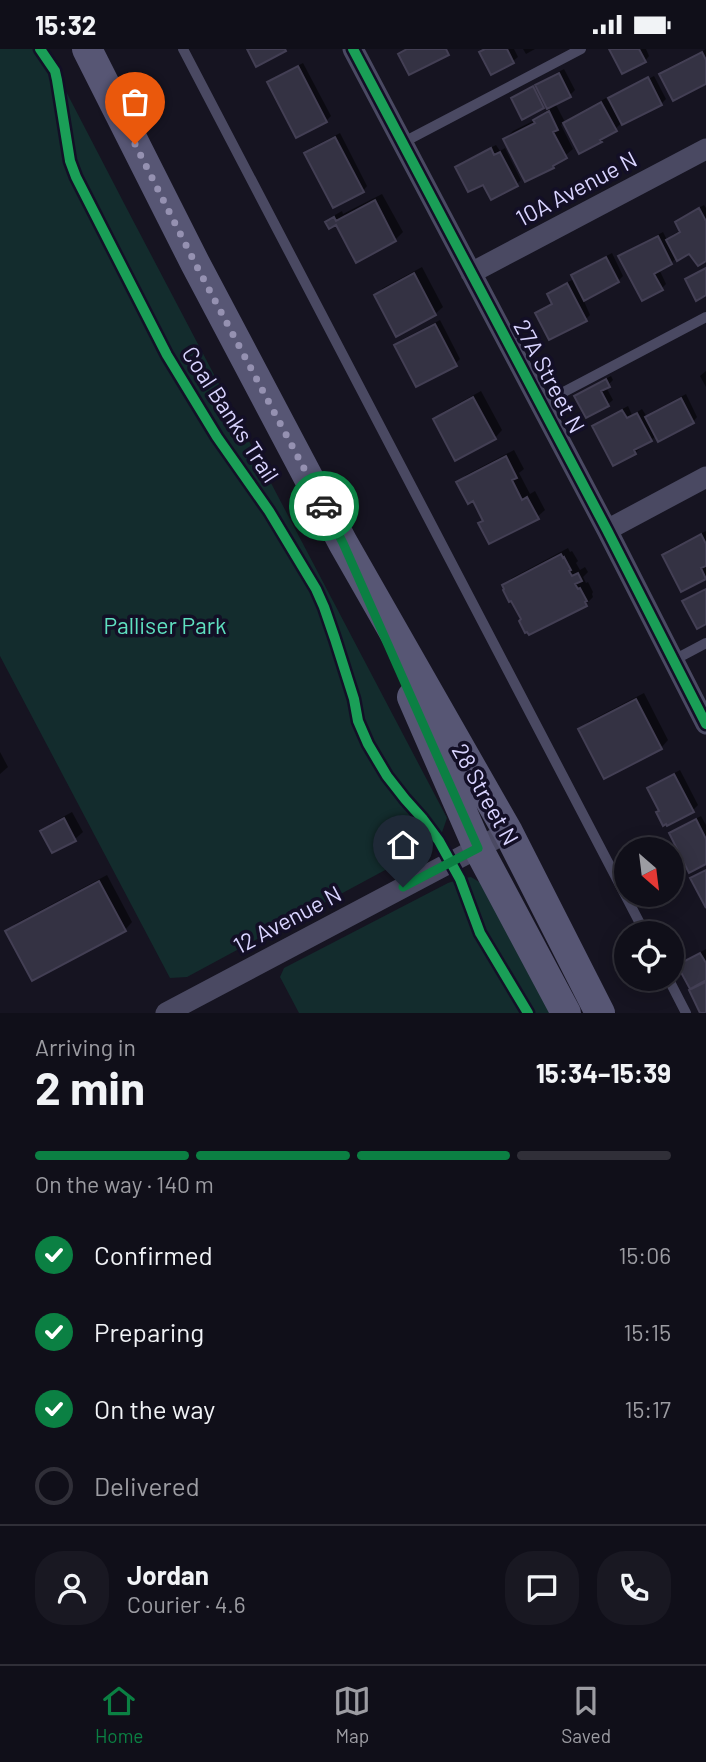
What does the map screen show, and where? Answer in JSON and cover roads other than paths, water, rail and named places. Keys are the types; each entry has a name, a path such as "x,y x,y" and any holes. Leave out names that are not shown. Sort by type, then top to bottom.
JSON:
{"main road":[{"name":"28 Street N","path":"87,49 343,543 508,832 600,1013"},
{"name":"28 Street N","path":"343,543 478,848 566,1013"}],"street":[{"name":"27A Street N","path":"353,49 607,530 706,724"},
{"name":"10A Avenue N","path":"471,273 706,149"},
{"path":"607,530 706,477"},
{"name":"12 Avenue N","path":"166,1013 508,832"}],"lane":[{"path":"183,49 639,921"},
{"path":"402,143 581,49"},
{"path":"541,404 706,317"},
{"path":"674,660 706,643"},
{"path":"675,991 686,1013"}],"park label":[{"name":"Palliser Park","path":"165,625"}]}
